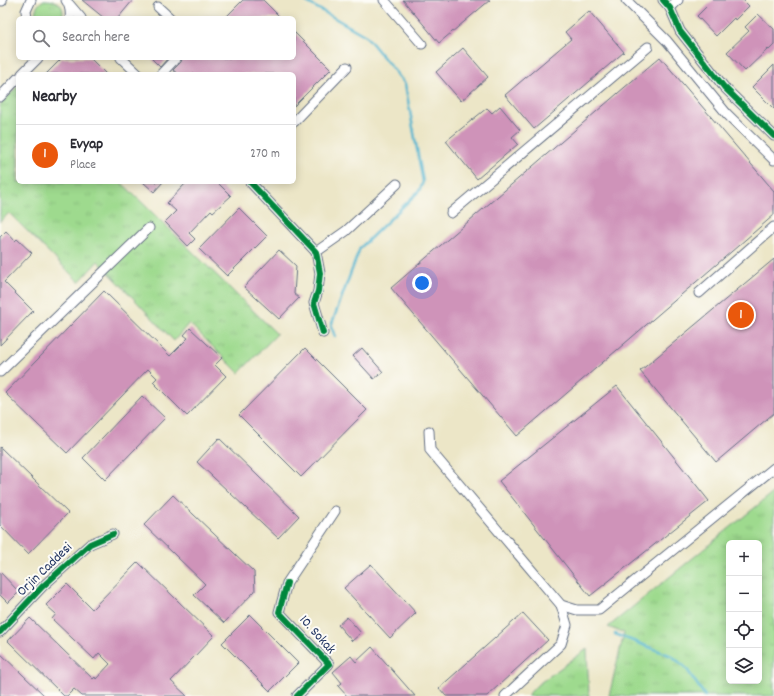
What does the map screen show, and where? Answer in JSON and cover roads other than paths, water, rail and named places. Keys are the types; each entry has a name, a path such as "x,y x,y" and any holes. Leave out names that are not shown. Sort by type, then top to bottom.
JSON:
{"street":[{"path":"27,16 26,11 31,0"},
{"path":"384,0 422,44"},
{"path":"626,0 667,41 727,114 774,160"},
{"path":"663,0 670,8 680,31 724,87 774,136"},
{"path":"670,8 678,0"},
{"path":"67,2 70,16"},
{"path":"67,2 80,16"},
{"path":"158,7 168,16"},
{"path":"451,213 648,47"},
{"path":"24,72 36,60"},
{"path":"123,60 136,72"},
{"path":"163,72 174,60"},
{"path":"296,120 347,67"},
{"path":"0,97 16,80"},
{"path":"252,184 316,252 320,273 318,291 314,303 323,332"},
{"path":"316,252 346,231 397,184"},
{"path":"699,293 774,227"},
{"path":"0,372 149,228"},
{"path":"429,431 430,450 561,605 567,625 561,644 505,696"},
{"path":"561,605 577,610 599,610 774,468"},
{"name":"10. Sokak","path":"297,696 329,664 279,612 287,583 334,511"},
{"name":"Orjin Caddesi","path":"0,632 42,587 90,544 113,534"}],"waterway":[{"path":"303,0 366,36 405,84 423,182 419,191 360,248 331,326 335,336"},
{"path":"615,634 672,656 686,668 705,696"}],"place":[{"name":"Evyap","path":"741,315"}]}
